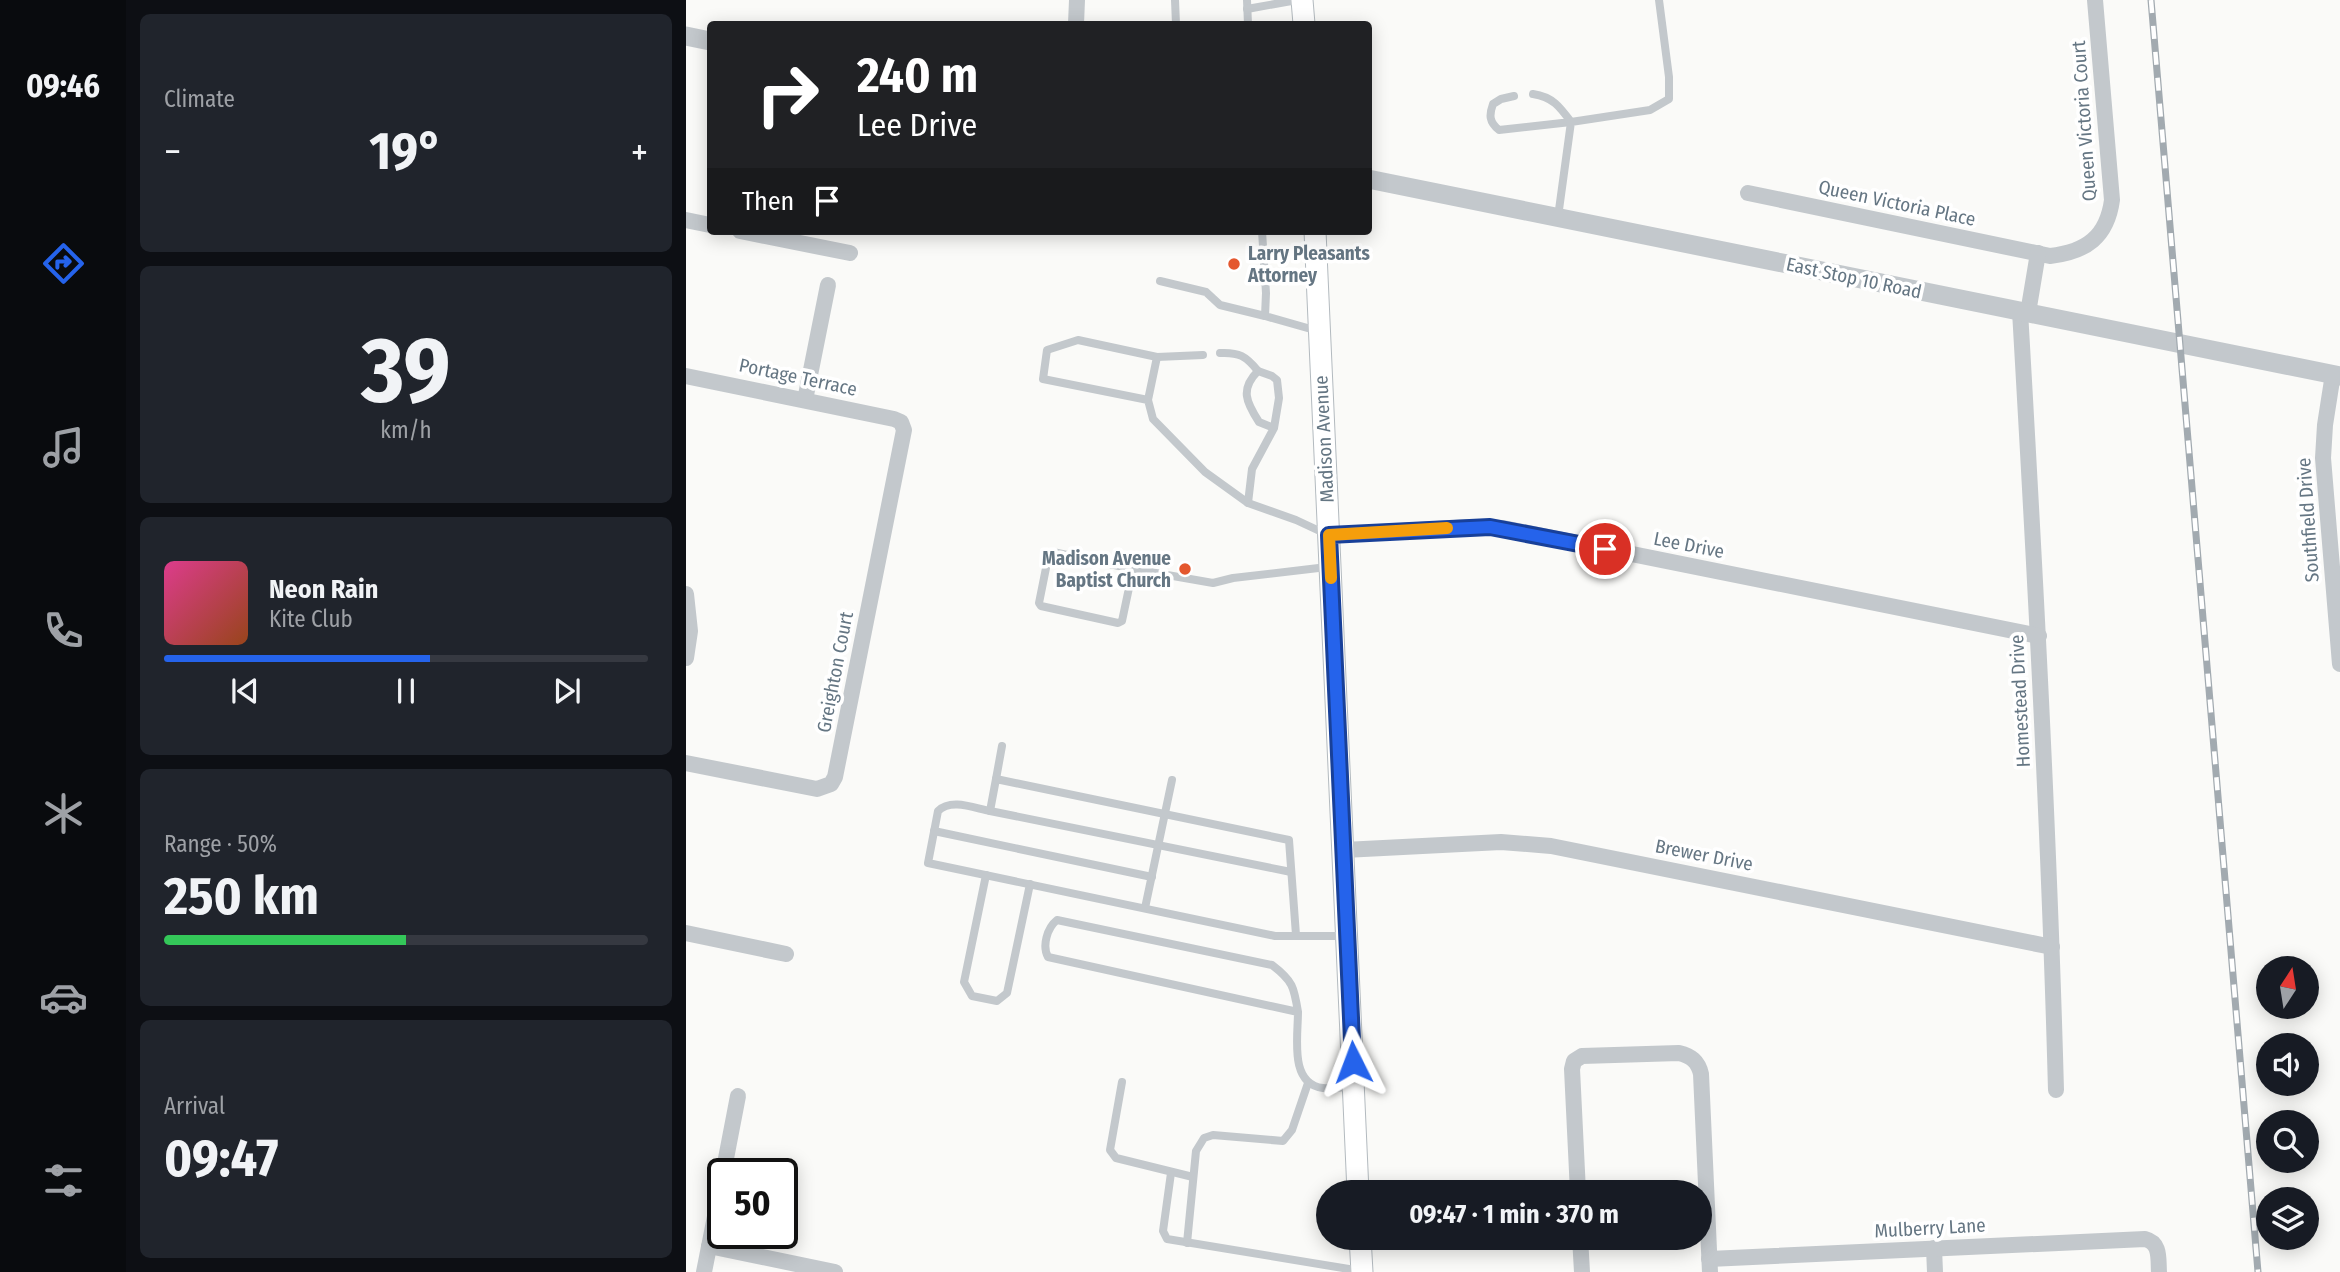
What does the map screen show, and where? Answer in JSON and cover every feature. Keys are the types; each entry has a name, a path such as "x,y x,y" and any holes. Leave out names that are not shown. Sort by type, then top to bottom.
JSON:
{"main road":[{"path":"1300,0 1304,21"},
{"name":"Madison Avenue","path":"1315,235 1358,1180"},
{"path":"1361,1250 1362,1272"}],"street":[{"path":"1076,21 1077,0"},
{"name":"Queen Victoria Court","path":"2038,253 2054,256 2079,250 2098,235 2111,210 2112,195 2095,0"},
{"path":"686,36 707,40"},
{"name":"East Stop 10 Road","path":"1372,180 2337,375"},
{"name":"Queen Victoria Place","path":"1748,193 2038,253"},
{"path":"686,220 707,224"},
{"path":"760,235 850,253"},
{"path":"2024,312 2038,253"},
{"path":"805,400 828,285"},
{"name":"Homestead Drive","path":"2024,312 2056,1090"},
{"name":"Southfield Drive","path":"2337,375 2324,439 2323,458 2334,506 2340,664"},
{"name":"Portage Terrace","path":"686,376 901,422"},
{"name":"Greighton Court","path":"686,763 817,789 828,787 834,780 904,435 901,422"},
{"name":"Lee Drive","path":"1329,535 1503,528 2039,636"},
{"path":"686,594 686,658"},
{"name":"Brewer Drive","path":"1344,850 1501,842 1552,846 2052,947"},
{"path":"686,933 786,954"},
{"path":"1577,1180 1572,1069 1574,1061 1581,1056 1679,1053 1695,1060 1701,1074 1705,1180"},
{"path":"726,1158 738,1096"},
{"name":"Mulberry Lane","path":"1709,1266 1934,1248 2146,1239 2153,1242 2158,1250 2159,1272"},
{"path":"1934,1248 1935,1272"},
{"path":"704,1272 708,1249"},
{"path":"724,1249 835,1272"},
{"path":"1581,1250 1582,1272"}],"lane":[{"path":"1175,0 1176,21"},
{"path":"1247,5 1300,0"},
{"path":"1514,96 1493,104 1490,117 1492,124 1499,130 1650,110 1669,99 1669,77 1659,0"},
{"path":"1533,94 1557,103 1571,122 1558,217"},
{"path":"1262,235 1265,316"},
{"path":"1160,281 1206,292 1220,304 1320,332"},
{"path":"1148,400 1043,379 1047,349 1078,340 1157,357 1203,355"},
{"path":"1220,354 1236,352 1258,371 1277,380 1279,398 1274,428 1252,469 1248,503"},
{"path":"1157,357 1148,400 1153,419 1205,472 1248,503 1329,535"},
{"path":"1258,371 1248,381 1246,396 1259,422 1274,428"},
{"path":"1133,569 1122,621 1118,623 1041,606 1039,603 1049,553 1053,552 1213,583 1233,578 1330,567"},
{"path":"990,811 1002,746"},
{"path":"996,779 1289,840 1296,935"},
{"path":"1145,908 1172,780"},
{"path":"1291,872 951,804 938,811 928,863 1275,936 1347,936"},
{"path":"934,831 1152,877"},
{"path":"986,875 964,982 972,996 997,1001 1007,993 1030,884"},
{"path":"1298,1012 1048,957 1045,951 1050,926 1056,920 1272,965 1286,975 1295,988 1298,1012 1299,1071 1308,1083 1322,1088 1354,1087"},
{"path":"1122,1082 1110,1150 1116,1158 1193,1177"},
{"path":"1187,1243 1196,1151 1204,1138 1209,1135 1283,1140 1292,1130 1308,1083"},
{"path":"1171,1173 1163,1231 1167,1239 1362,1272"}],"railway":[{"path":"2151,0 2258,1272"}],"slow traffic":[{"path":"1331,578 1329,535 1447,528"}],"place":[{"name":"Larry Pleasants Attorney","path":"1234,264"},
{"name":"Madison Avenue Baptist Church","path":"1185,569"}],"route":[{"path":"1353,1062 1329,535 1490,527 1605,549"}]}
